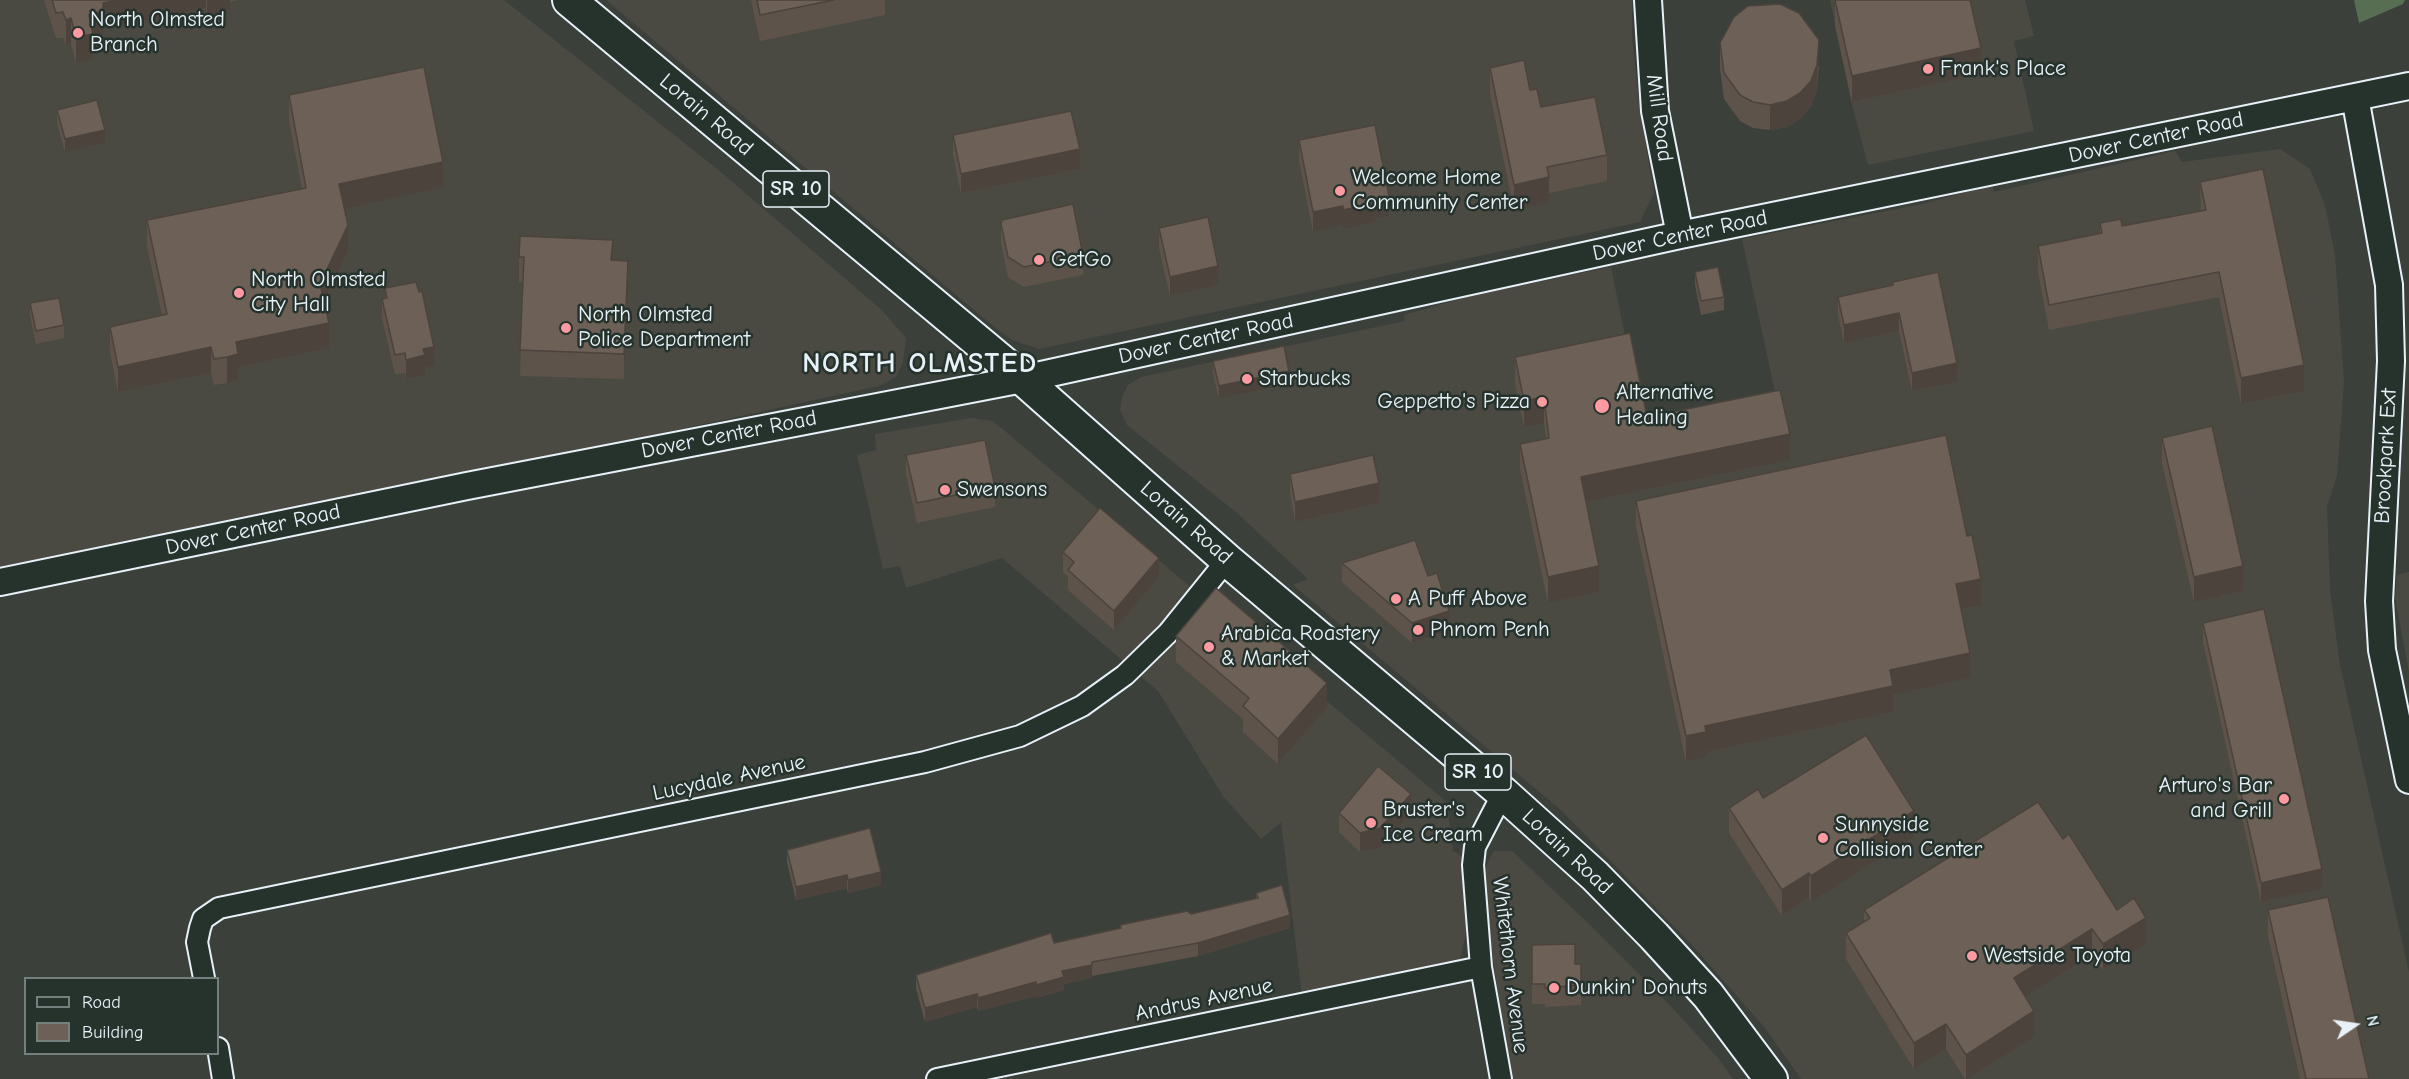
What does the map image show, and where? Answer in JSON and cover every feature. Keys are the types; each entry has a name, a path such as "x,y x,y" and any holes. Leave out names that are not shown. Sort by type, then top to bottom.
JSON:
{"main road":[{"name":"Lorain Road","path":"569,0 1023,379 1227,560 1503,793 1595,876 1654,936 1708,995 1771,1079"}],"street":[{"name":"Mill Road","path":"1648,0 1655,111 1680,235"},
{"name":"Dover Center Road","path":"0,582 467,486 1023,379 1680,235 2409,86"},
{"name":"Brookpark Ext","path":"2355,97 2389,285 2391,361 2379,601 2382,650 2409,780"},
{"name":"Lucydale Avenue","path":"204,977 197,942 203,919 219,908 925,762 1020,736 1082,706 1125,675 1168,633 1227,560"},
{"name":"Whitethorn Avenue","path":"1501,1079 1481,967 1473,875 1475,847 1503,793"},
{"name":"Andrus Avenue","path":"937,1079 1481,967"},
{"path":"219,1054 223,1079"}],"shaded area":[{"path":"0,0 504,0 716,168 882,310 906,338 903,362 896,377 879,386 510,466 0,572"},
{"path":"606,0 1632,0 1632,34 1639,106 1654,193 1640,222 1039,349 1012,340 993,326"},
{"path":"1830,0 2025,0 2034,36 2014,41 2034,131 1868,165 1851,101"},
{"path":"2280,149 2310,169 2325,205 2335,255 2344,382 2337,476 2327,506 2330,591 2340,665 2409,972 2409,1079 1801,1079 1765,1028 1694,947 1563,812 1293,585 1308,579 1237,513 1127,425 1120,410 1122,397 1128,385 1141,377 1405,321 1404,315 1474,295 1611,267 1647,443 1780,415 1742,239 1922,204 1992,185 1994,192 2175,151 2182,162"},
{"path":"971,418 993,421 1447,802 1453,851 1462,856 1467,928 1460,960 1425,973 1302,996 1281,822 1261,839 1223,796 1158,691 1002,558 906,588 900,566 883,569 857,455 876,450 875,434"},
{"path":"2409,572 2409,672 2395,598 2397,575"},
{"path":"1494,851 1512,851 1586,921 1667,1002 1718,1058 1733,1079 1509,1079 1483,883 1483,871"}],"green space":[{"path":"2354,0 2405,0 2403,4 2359,23"}],"building":[{"path":"52,0 118,0 103,3 103,11 89,15 93,34 76,37 71,18 66,20 63,12 56,13"},
{"path":"757,0 834,0 760,15"},
{"path":"1835,0 1970,0 1981,48 1852,76"},
{"path":"1780,4 1799,13 1819,40 1817,65 1811,81 1800,93 1787,101 1770,105 1753,102 1740,95 1724,73 1720,43 1734,17 1748,6"},
{"path":"1524,60 1530,90 1537,89 1541,107 1595,97 1607,155 1547,167 1549,177 1514,185 1490,68"},
{"path":"424,67 443,162 339,184 348,225 320,284 329,323 236,342 238,354 227,357 214,359 211,347 118,367 110,327 167,314 147,220 306,188 289,95"},
{"path":"97,100 105,130 65,139 57,110"},
{"path":"1071,111 1080,149 961,174 953,135"},
{"path":"1375,125 1389,196 1374,200 1375,203 1343,210 1343,206 1313,212 1299,140"},
{"path":"2263,169 2304,365 2241,378 2219,272 2049,305 2038,246 2102,233 2100,223 2121,219 2122,226 2206,210 2200,182"},
{"path":"1073,204 1083,255 1024,267 1008,257 1002,220"},
{"path":"1208,217 1218,266 1170,277 1159,228"},
{"path":"520,236 613,240 611,260 628,261 624,354 520,350 524,257 519,257"},
{"path":"1718,267 1724,297 1701,301 1695,272"},
{"path":"1938,272 1957,363 1912,373 1899,313 1844,325 1838,297"},
{"path":"416,282 419,292 422,291 434,347 423,349 425,355 406,360 405,353 395,355 382,299 387,298 385,288"},
{"path":"59,298 64,325 36,331 30,303"},
{"path":"1630,333 1647,417 1780,390 1790,434 1581,477 1599,566 1548,577 1520,444 1549,438 1544,397 1524,401 1515,357"},
{"path":"1284,346 1289,371 1219,386 1213,361"},
{"path":"2212,426 2243,566 2194,577 2162,438"},
{"path":"1946,435 1967,536 1972,535 1981,579 1956,584 1970,653 1890,670 1893,686 1705,726 1706,732 1686,736 1636,501"},
{"path":"985,440 995,487 917,503 906,455"},
{"path":"1373,455 1379,483 1295,502 1290,474"},
{"path":"1100,508 1159,558 1114,611 1068,570 1074,562 1063,552"},
{"path":"1415,540 1428,576 1437,573 1449,611 1412,623 1342,563"},
{"path":"1216,588 1327,683 1278,739 1243,706 1249,698 1176,636"},
{"path":"2264,609 2322,869 2261,883 2203,623"},
{"path":"1866,735 1914,811 1811,876 1809,873 1782,890 1729,808 1758,789 1763,798"},
{"path":"1378,766 1411,794 1380,828 1360,833 1339,813"},
{"path":"2038,802 2063,839 2069,834 2117,910 2134,898 2146,918 2103,944 2092,929 2014,978 2034,1011 1966,1055 1946,1024 1914,1043 1846,933 1870,918 1864,910"},
{"path":"870,828 881,872 848,880 847,875 796,887 787,850"},
{"path":"1282,885 1290,915 1198,943 1092,962 1092,965 1062,971 1064,977 1036,985 1036,982 978,998 977,994 925,1008 916,975 1051,933 1054,943 1121,928 1120,925 1187,911 1191,914 1258,898 1256,893"},
{"path":"2328,897 2369,1079 2306,1079 2268,910"},
{"path":"1575,944 1575,964 1581,964 1581,985 1545,988 1545,984 1532,984 1532,945"}],"place":[{"name":"North Olmsted Branch","path":"78,33"},
{"name":"Frank's Place","path":"1928,69"},
{"name":"Welcome Home Community Center","path":"1340,191"},
{"name":"GetGo","path":"1039,260"},
{"name":"North Olmsted City Hall","path":"239,293"},
{"name":"North Olmsted Police Department","path":"566,328"},
{"name":"Starbucks","path":"1247,379"},
{"name":"Geppetto's Pizza","path":"1542,402"},
{"name":"Alternative Healing","path":"1602,406"},
{"name":"Swensons","path":"945,490"},
{"name":"A Puff Above","path":"1396,599"},
{"name":"Phnom Penh","path":"1418,630"},
{"name":"Arabica Roastery & Market","path":"1209,647"},
{"name":"Arturo's Bar and Grill","path":"2284,799"},
{"name":"Bruster's Ice Cream","path":"1371,823"},
{"name":"Sunnyside Collision Center","path":"1823,838"},
{"name":"Westside Toyota","path":"1972,956"},
{"name":"Dunkin' Donuts","path":"1554,988"}],"district":[{"name":"NORTH OLMSTED","path":"920,364"}]}
